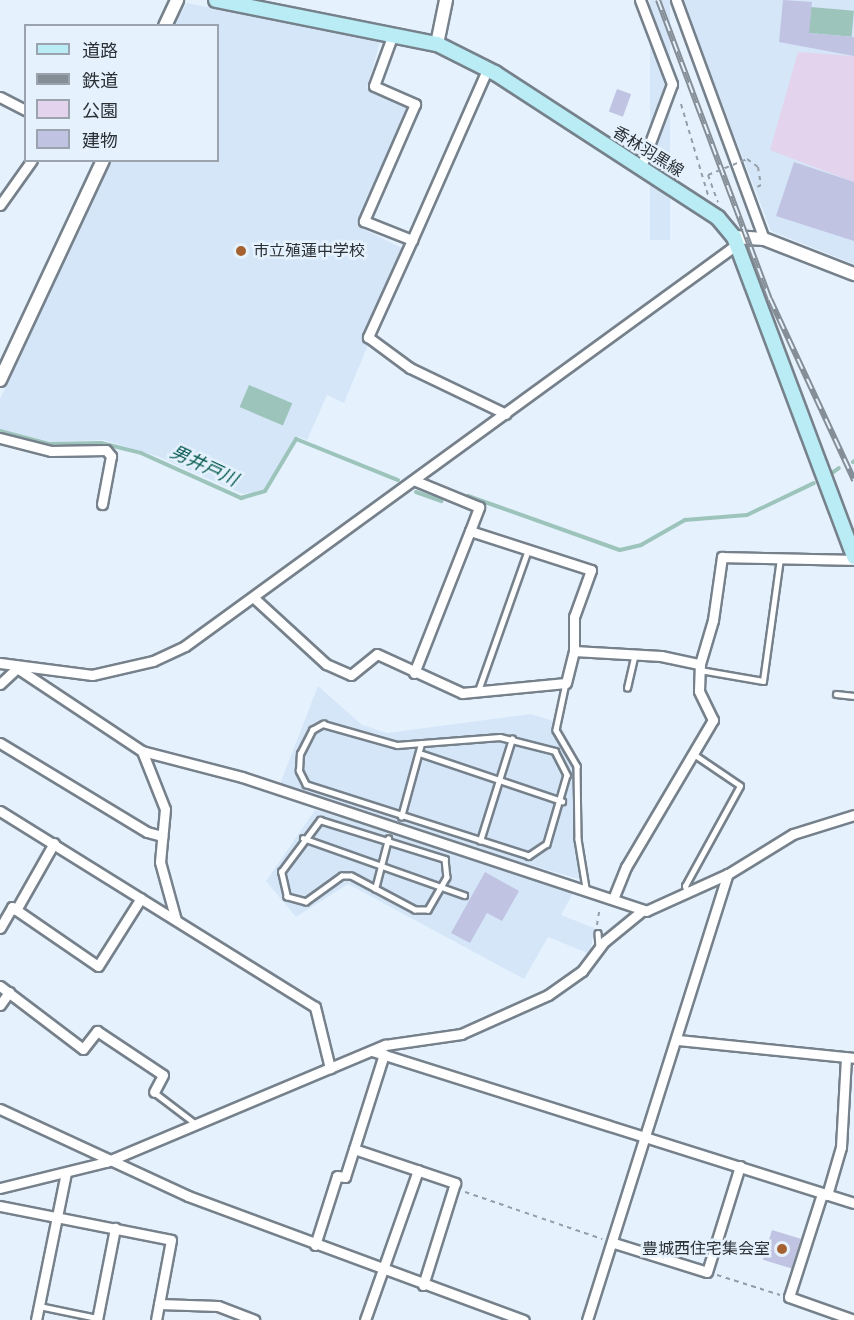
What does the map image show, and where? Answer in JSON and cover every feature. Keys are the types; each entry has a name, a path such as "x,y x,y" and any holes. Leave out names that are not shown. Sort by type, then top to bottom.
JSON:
{"main road":[{"name":"香林羽黒線","path":"216,0 437,44 487,70 712,213 735,241 854,558"}],"street":[{"path":"166,24 177,0"},
{"path":"437,44 446,0"},
{"path":"640,0 672,84 641,167"},
{"path":"676,0 764,240"},
{"path":"393,34 374,86 416,104 364,221 412,240"},
{"path":"487,70 368,337 410,368 506,414"},
{"path":"0,97 24,109"},
{"path":"1,199 30,162"},
{"path":"0,380 102,162"},
{"path":"0,663 17,668 92,675 153,661 185,646 416,481 735,241 764,240 854,274"},
{"path":"0,438 51,451 106,450 111,456 102,504"},
{"path":"414,673 479,507 416,481"},
{"path":"254,598 326,664 351,675 377,654 414,673 462,693 566,683 574,651 574,617 591,570 470,531"},
{"path":"608,900 713,720 699,692 700,667 722,557 854,558"},
{"path":"574,651 634,658 661,656 700,667"},
{"path":"0,684 17,668"},
{"path":"17,668 142,751 242,777 586,888 608,900 644,910"},
{"path":"0,743 147,832 162,836"},
{"path":"142,751 165,809 160,862 176,920"},
{"path":"0,812 54,843 315,1007 330,1068"},
{"path":"0,1188 106,1162 372,1051 460,1034 537,1000 582,971 599,948 644,910 728,874 794,834 854,814"},
{"path":"16,910 54,843"},
{"path":"587,1320 614,1243 728,874"},
{"path":"0,928 12,907 98,966 141,898"},
{"path":"0,986 82,1049 97,1031 163,1075 154,1092"},
{"path":"0,1005 9,992"},
{"path":"678,1040 850,1057 841,1147 789,1297 854,1320"},
{"path":"372,1051 854,1203"},
{"path":"315,1245 337,1176 345,1177 384,1054"},
{"path":"0,1109 106,1162 383,1271 524,1320"},
{"path":"354,1149 455,1183 423,1285"},
{"path":"614,1243 707,1272 740,1166"},
{"path":"365,1320 418,1170"},
{"path":"36,1320 66,1173"},
{"path":"0,1206 171,1240 156,1320"},
{"path":"97,1319 115,1228"},
{"path":"159,1304 218,1306 254,1320"}],"lane":[{"path":"478,691 528,550"},
{"path":"700,667 763,681 780,559"},
{"path":"627,688 634,658"},
{"path":"566,683 556,730 577,766 578,838 586,888"},
{"path":"836,694 854,696"},
{"path":"323,724 388,744 421,744 512,738 555,751 561,758 567,775 562,801 547,844 537,856 401,817 306,785 298,771 300,754 312,730 323,724"},
{"path":"480,841 512,738"},
{"path":"401,817 422,754 421,744"},
{"path":"687,893 685,886 741,786 692,753"},
{"path":"422,754 562,801"},
{"path":"320,820 388,839 445,860 449,871 442,886 422,912 342,876 306,902 294,902 278,878 303,838 320,820"},
{"path":"303,838 464,895"},
{"path":"375,889 388,839"},
{"path":"598,933 599,948"},
{"path":"154,1092 196,1124"},
{"path":"39,1306 97,1319"}],"path":[{"path":"681,104 704,192 715,207"},
{"path":"717,198 708,175 747,159 758,167 757,187"},
{"path":"598,933 608,900"},
{"path":"454,1188 614,1243"},
{"path":"707,1272 789,1297"}],"shaded area":[{"path":"650,0 670,0 670,240 650,240"},
{"path":"682,0 854,0 854,264 771,231"},
{"path":"187,3 380,42 367,88 407,109 357,226 402,248 362,340 368,345 344,403 327,395 307,440 295,436 264,490 243,494 157,456 103,440 52,442 0,429 0,399 111,162 219,162 219,24 175,24"},
{"path":"811,7 854,11 852,37 809,33"},
{"path":"249,385 292,403 283,425 240,407"},
{"path":"318,686 362,725 387,733 531,714 553,721 555,738 573,760 575,845 582,880 483,851 480,860 574,891 561,915 594,928 590,954 548,937 524,979 348,884 296,917 266,881 315,810 476,859 480,850 280,784"}],"green space":[{"path":"798,52 854,56 854,182 770,150"}],"building":[{"path":"783,0 812,2 809,33 854,37 854,56 779,42"},
{"path":"617,89 631,94 623,117 609,112"},
{"path":"794,162 854,182 854,241 776,216"},
{"path":"485,872 519,891 502,921 487,913 470,943 451,933"},
{"name":"豊城西住宅集会室","path":"772,1230 801,1239 792,1268 763,1260"}],"waterway":[{"name":"男井戸川","path":"0,431 50,444 101,443 141,453 241,498 265,491 296,439 398,480"},
{"name":"男井戸川","path":"829,475 839,468"},
{"name":"男井戸川","path":"468,496 620,550 641,545 685,520 747,515 814,483"},
{"name":"男井戸川","path":"416,492 441,501"}],"railway":[{"path":"658,0 770,299 854,480"}],"place":[{"name":"市立殖蓮中学校","path":"241,251"},
{"name":"豊城西住宅集会室","path":"782,1249"}]}
